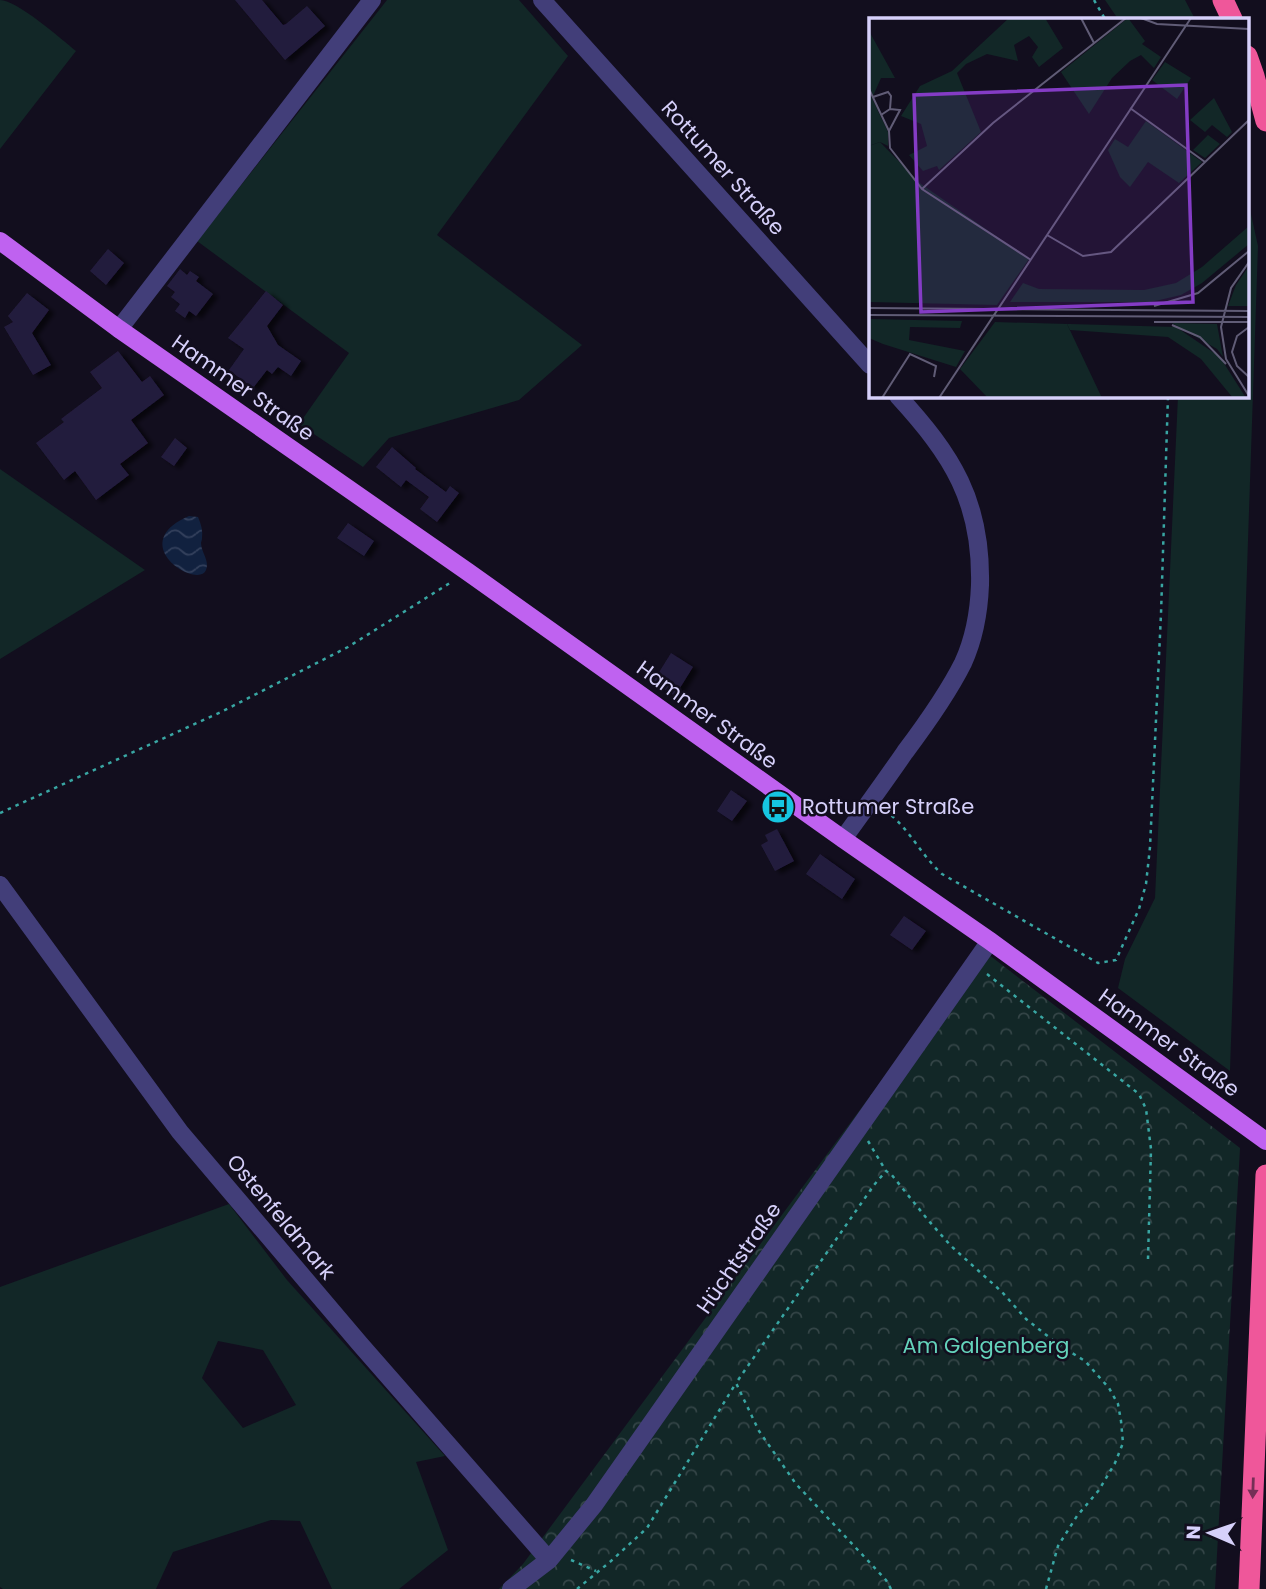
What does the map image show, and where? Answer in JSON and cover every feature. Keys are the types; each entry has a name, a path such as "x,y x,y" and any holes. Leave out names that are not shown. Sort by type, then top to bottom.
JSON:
{"highway":[{"path":"1223,0 1232,18"},
{"path":"1248,59 1266,121"},
{"path":"1249,1589 1266,1175"}],"main road":[{"name":"Hammer Straße","path":"0,241 119,329 990,941 1266,1141"}],"street":[{"path":"119,329 372,0"},
{"name":"Rottumer Straße","path":"542,0 869,364"},
{"path":"843,839 938,707 963,662 974,633 980,597 981,561 977,528 967,496 939,445 899,397"},
{"name":"Ostenfeldmark","path":"0,886 180,1132 360,1344 552,1556"},
{"name":"Hüchtstraße","path":"511,1589 552,1556 594,1505 990,941"}],"path":[{"path":"1094,0 1104,18"},
{"path":"871,800 908,831 928,861 942,874 1098,963 1116,960 1139,909 1146,884 1150,847 1168,397"},
{"path":"0,813 221,712 348,647 468,572"},
{"path":"974,964 1139,1094 1146,1109 1151,1149 1148,1259"},
{"path":"859,1127 886,1171 951,1246 1002,1292 1026,1319 1085,1361 1109,1388 1118,1404 1123,1443 1115,1464 1058,1546 1046,1589"},
{"path":"577,1589 647,1528 736,1383 886,1171"},
{"path":"736,1383 759,1431 796,1484 886,1580 891,1589"},
{"path":"552,1556 597,1572"}],"green space":[{"path":"0,0 28,13 76,51 0,149"},
{"path":"387,0 519,0 568,56 437,235 582,345 519,400 389,438 363,467 299,424 349,353 197,241"},
{"path":"1105,0 1185,0 1194,18 1117,18"},
{"path":"1248,201 1258,246 1230,1071 1118,988 1125,959 1155,898 1178,397 1248,397"},
{"path":"0,469 145,570 0,659"},
{"name":"Am Galgenberg","path":"980,948 1240,1148 1215,1589 499,1589 523,1564"},
{"path":"229,1204 287,1280 445,1456 416,1462 448,1550 399,1589 332,1589 300,1521 271,1520 173,1552 156,1589 3,1589 0,1587 0,1287","holes":["218,1341 263,1350 296,1405 243,1428 202,1378"]}],"water":[{"path":"189,516 198,517 202,528 201,546 207,567 200,575 180,569 170,561 164,551 163,539 171,527"}],"building":[{"path":"235,0 262,0 283,25 307,6 325,26 285,60"},
{"path":"108,249 124,263 106,285 90,271"},
{"path":"180,269 187,275 190,271 199,277 196,281 213,294 196,316 189,311 185,318 175,311 180,304 171,297 175,292 167,286"},
{"path":"266,291 283,305 267,326 278,345 301,361 291,376 278,367 272,374 267,370 253,388 229,370 244,349 228,338"},
{"path":"27,293 49,310 32,333 51,365 33,375 4,327 13,322 8,316"},
{"path":"118,351 142,382 150,376 164,395 131,420 148,443 120,464 129,475 96,500 75,471 64,480 36,443 64,422 61,419 102,388 90,372"},
{"path":"175,438 187,448 174,466 161,457"},
{"path":"392,447 415,469 446,492 450,486 459,493 437,522 420,509 429,497 406,480 401,487 376,467"},
{"path":"348,523 374,541 364,556 337,538"},
{"path":"671,653 693,667 675,696 653,682"},
{"path":"731,790 747,801 732,821 717,811"},
{"path":"777,829 794,861 775,871 761,845 768,841 765,835"},
{"path":"820,854 855,879 842,899 806,874"},
{"path":"904,916 926,931 912,950 890,935"}],"place":[{"name":"Rottumer Straße","path":"778,807"}]}
